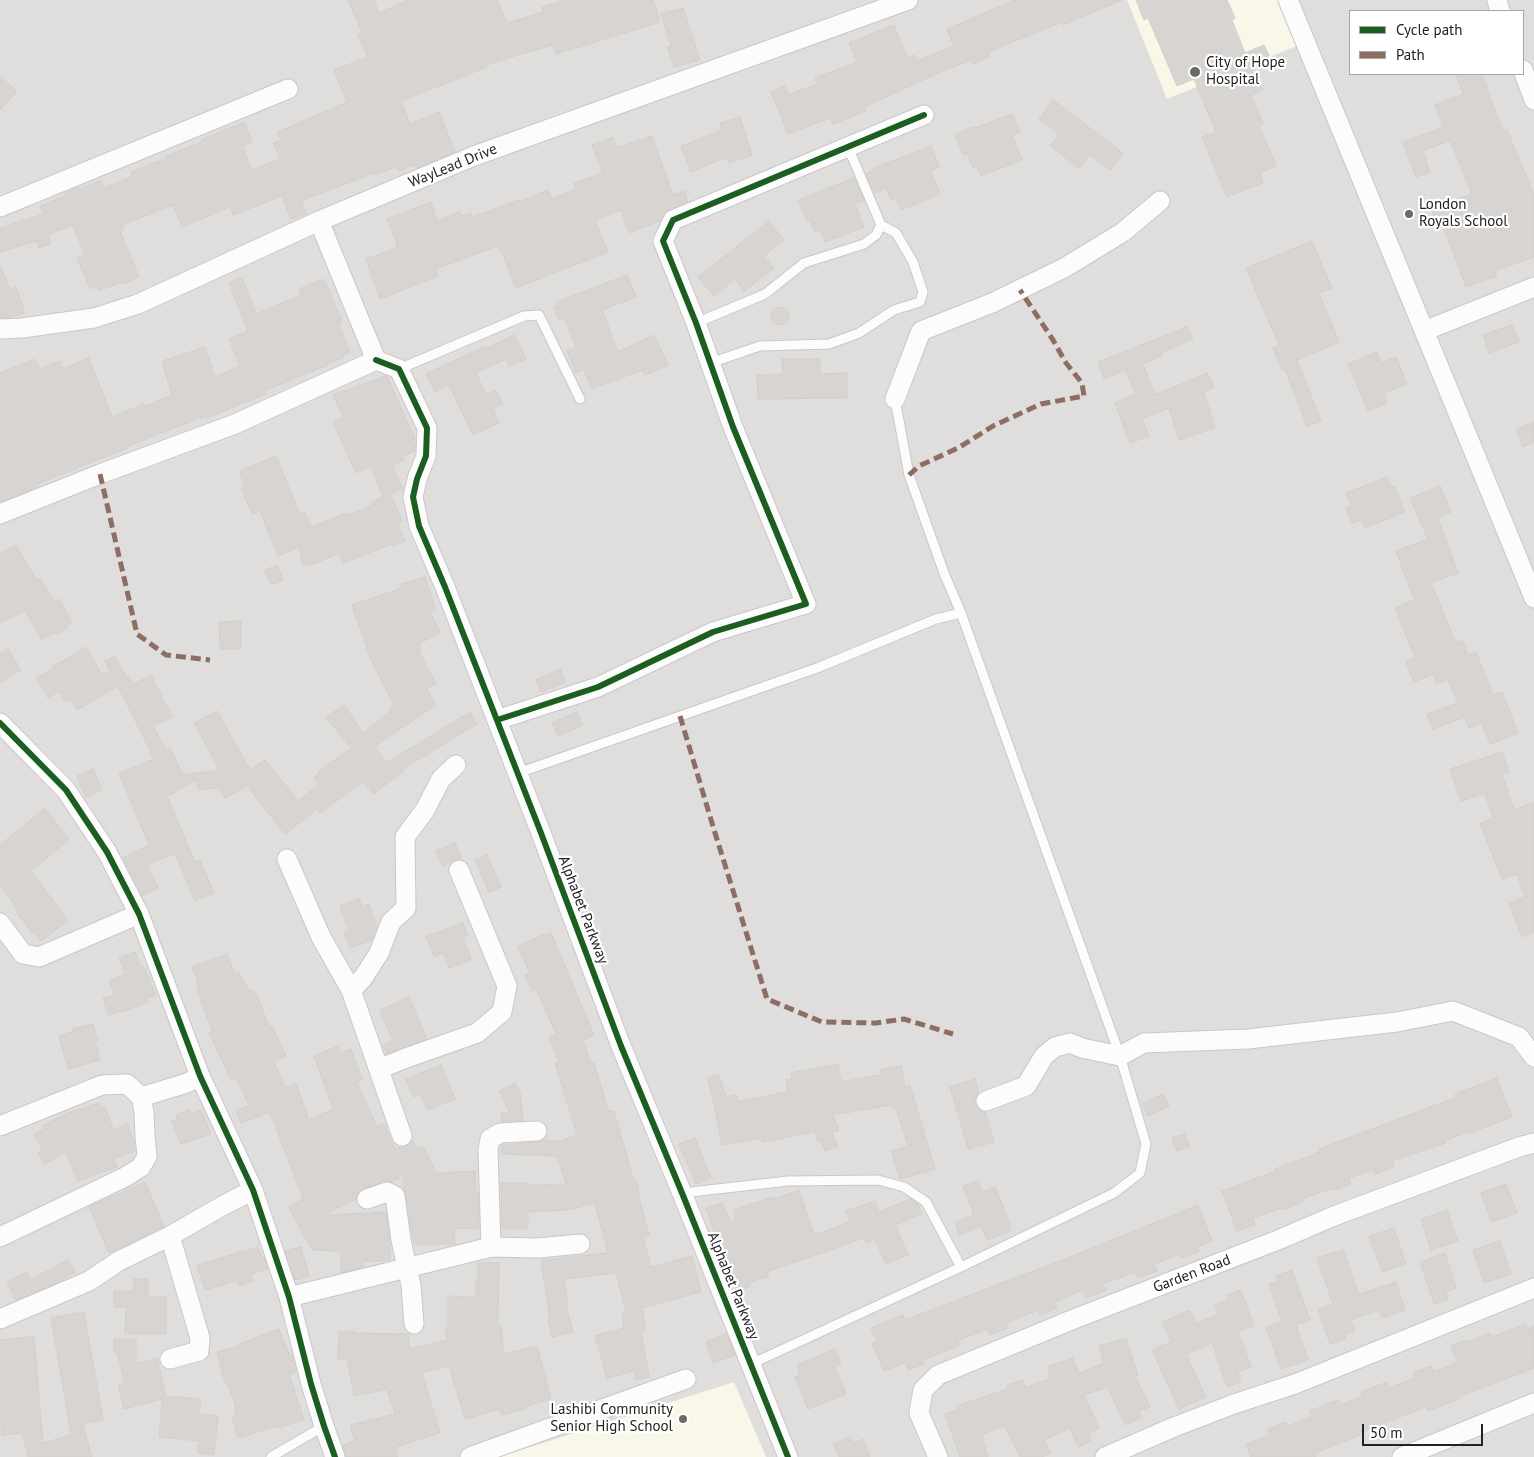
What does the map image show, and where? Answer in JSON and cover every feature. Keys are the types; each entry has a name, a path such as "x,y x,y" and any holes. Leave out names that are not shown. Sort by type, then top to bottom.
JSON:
{"street":[{"name":"WayLead Drive","path":"0,329 22,328 94,318 138,304 319,221 474,156 908,0"},
{"path":"1288,0 1534,598"},
{"path":"1524,73 1534,100"},
{"path":"0,207 288,89"},
{"path":"497,720 598,687 713,632 806,604 737,436 696,322 663,240 673,220 924,115"},
{"path":"895,399 921,331 992,303 1064,268 1123,232 1160,201"},
{"path":"319,221 376,360"},
{"path":"1424,330 1534,287"},
{"path":"0,514 100,474 235,424 376,360 399,369"},
{"name":"Alphabet Parkway","path":"399,369 427,428 426,456 417,479 413,497 419,526 518,773 621,1046 788,1457"},
{"path":"0,723 66,790 107,852 138,914 200,1076 253,1190 289,1297 311,1384 335,1457"},
{"path":"351,990 363,978 379,953 391,922 406,908 405,837 425,810 441,779 456,765"},
{"path":"287,859 321,937 351,990 402,1136"},
{"path":"379,1069 477,1033 502,1012 507,986 459,870"},
{"path":"0,923 23,954 39,957 138,914"},
{"path":"986,1101 1026,1086 1044,1056 1055,1047 1070,1043 1082,1048 1120,1056 1144,1044 1248,1039 1397,1022 1453,1011 1519,1037 1534,1057"},
{"path":"142,1097 187,1083 200,1076"},
{"path":"0,1126 102,1085 127,1084 142,1097 147,1156 142,1167 125,1177 0,1237"},
{"path":"491,1247 488,1150 490,1139 500,1133 537,1131"},
{"name":"Garden Road","path":"938,1457 919,1413 923,1390 938,1375 1334,1216 1534,1143"},
{"path":"0,1319 89,1281 120,1261 253,1190"},
{"path":"367,1199 386,1192 395,1196 401,1240 411,1285 414,1324"},
{"path":"170,1236 200,1338 199,1351 170,1359"},
{"path":"289,1297 491,1247 538,1248 580,1244"},
{"path":"1105,1457 1174,1427 1234,1404 1295,1384 1534,1288"},
{"path":"470,1457 686,1380"},
{"path":"1402,1457 1534,1403"}],"lane":[{"path":"710,363 760,346 829,344 859,333 894,310 920,302 923,292 913,262 896,233 881,225 848,147"},
{"path":"696,322 765,294 804,263 864,244 876,235 881,225"},
{"path":"399,369 524,316 539,315 580,399"},
{"path":"751,1364 961,1268 1114,1193 1140,1174 1146,1144 1120,1056 961,613 944,573 909,476 895,399"},
{"path":"518,773 817,668 936,619 961,613"},
{"path":"682,1193 788,1181 878,1180 895,1184 904,1187 926,1202 961,1268"},
{"path":"271,1457 324,1426"}],"shaded area":[{"path":"0,0 1534,0 1534,1457 0,1457"},
{"name":"City of Hope Hospital","path":"1127,0 1281,0 1299,45 1167,99"},
{"name":"Lashibi Community Senior High School","path":"734,1382 766,1457 499,1457"}],"building":[{"path":"348,0 374,0 379,13 409,0 497,0 507,23 543,12 542,7 565,0 653,0 660,22 556,54 553,45 518,55 487,65 487,67 401,101 410,124 439,112 455,152 416,168 414,165 398,171 396,167 375,175 374,173 301,201 306,214 291,219 282,196 233,215 230,207 182,227 173,205 122,225 124,229 120,231 139,277 122,284 121,282 99,291 97,286 90,289 77,258 85,255 73,225 48,234 51,244 39,248 37,241 0,252 0,228 43,214 40,206 65,196 64,194 78,187 79,190 101,180 104,188 132,177 131,172 167,158 166,156 202,142 201,140 244,122 252,142 242,146 252,170 280,159 274,143 281,140 278,132 347,102 334,70 368,57 358,34 362,33"},
{"path":"1015,0 1122,0 1063,25 1062,22 988,52 990,57 973,64 971,60 936,74 864,107 866,111 833,124 830,118 788,134 771,92 785,86 788,95 817,84 815,78 857,62 849,43 894,25 907,58 915,55 917,61 954,46 947,29"},
{"path":"1136,0 1227,0 1235,18 1232,20 1245,53 1264,45 1269,56 1252,63 1263,90 1251,95 1263,124 1259,126 1276,166 1260,173 1263,183 1227,197 1202,137 1216,132 1194,79 1177,86 1148,18 1144,20"},
{"path":"683,8 700,60 674,67 667,47 671,46 661,14"},
{"path":"1456,75 1482,75 1503,132 1507,130 1534,195 1534,257 1495,271 1497,276 1466,287 1441,220 1436,222 1431,208 1472,194 1451,142 1448,141 1423,151 1430,172 1416,177 1403,142 1443,127 1435,105 1463,94"},
{"path":"0,77 17,91 0,110"},
{"path":"1053,100 1123,153 1110,170 1090,155 1079,168 1050,146 1059,134 1039,119"},
{"path":"1012,114 1020,133 1012,135 1022,160 981,176 977,166 973,168 967,153 963,155 955,134"},
{"path":"740,117 752,155 729,163 727,157 691,172 681,146 722,130 720,123"},
{"path":"652,136 673,195 684,191 688,202 668,210 660,221 629,233 621,210 595,220 608,252 516,288 498,246 435,269 438,276 380,299 366,259 398,247 387,219 431,202 437,221 460,212 462,216 471,213 472,217 519,200 519,202 548,190 552,199 577,189 574,183 603,173 592,145 613,137 617,148"},
{"path":"931,146 939,167 931,171 940,194 901,210 896,198 891,200 886,188 874,193 866,174 875,170 874,168"},
{"path":"854,178 864,200 855,203 864,227 825,242 820,230 815,232 810,220 807,222 798,200"},
{"path":"769,221 784,240 764,256 774,268 744,291 735,279 714,296 698,277"},
{"path":"1312,241 1332,288 1319,293 1339,342 1297,360 1321,421 1307,426 1285,369 1282,370 1273,348 1279,345 1246,268"},
{"path":"0,265 10,289 16,287 25,313 0,318"},
{"path":"627,275 636,297 602,310 618,352 654,335 668,365 645,375 642,370 592,389 584,370 576,373 567,351 576,348 565,318 559,321 554,307 558,306 556,302"},
{"path":"242,278 256,314 301,295 299,289 324,279 342,321 338,323 350,353 342,356 343,358 328,363 328,365 264,391 266,394 128,446 128,448 37,484 38,487 0,502 0,373 35,359 40,369 60,361 63,369 89,358 112,417 144,404 145,406 172,395 162,361 205,347 215,377 240,366 229,339 248,331 229,283"},
{"path":"780,307 786,310 789,316 786,322 780,325 774,322 771,316 774,310"},
{"path":"1512,325 1519,342 1489,353 1483,335"},
{"path":"1187,327 1193,339 1162,352 1163,355 1143,364 1155,395 1207,373 1214,387 1204,392 1215,428 1179,440 1169,408 1142,419 1149,436 1130,443 1115,403 1135,394 1126,370 1104,379 1098,362"},
{"path":"515,335 526,359 509,366 506,359 476,373 486,395 496,390 503,404 493,409 499,423 473,435 449,385 435,392 426,374 486,346 487,348"},
{"path":"1377,352 1381,363 1396,357 1407,384 1383,393 1387,403 1368,411 1348,364"},
{"path":"782,359 820,359 820,374 847,373 847,398 758,399 757,375 783,374"},
{"path":"387,376 415,439 413,439 415,451 402,456 404,460 392,465 403,489 390,494 402,521 398,523 405,541 393,546 392,544 343,563 339,553 318,563 303,566 299,547 278,556 260,511 252,514 241,488 245,486 239,471 276,456 300,515 305,513 311,527 346,513 347,516 373,505 371,502 383,497 371,466 356,473 333,422 343,417 333,395"},
{"path":"1534,422 1534,442 1523,447 1516,429"},
{"path":"1387,477 1391,488 1395,487 1405,512 1365,528 1361,520 1352,523 1346,508 1351,506 1346,493"},
{"path":"1440,486 1451,512 1438,518 1458,573 1431,583 1456,643 1462,640 1468,655 1476,652 1493,695 1502,692 1518,733 1490,744 1482,723 1469,728 1465,717 1433,729 1427,714 1458,703 1448,679 1437,684 1433,674 1414,682 1406,662 1415,658 1395,608 1414,600 1396,551 1428,539 1410,498"},
{"path":"16,545 36,580 40,578 54,602 59,599 72,622 66,626 67,628 56,635 55,632 42,640 25,611 0,623 0,554"},
{"path":"277,565 283,580 271,585 265,570"},
{"path":"425,577 436,610 430,612 440,632 419,644 421,648 418,650 436,684 426,689 436,705 375,746 386,763 470,712 477,724 403,769 404,771 373,794 364,781 320,813 317,809 285,834 247,786 225,798 220,790 225,787 198,790 197,780 167,796 195,862 200,860 214,893 195,901 175,853 147,865 158,888 142,896 123,858 149,845 119,773 154,759 149,748 118,686 77,710 71,699 66,702 59,691 48,698 36,678 86,647 102,675 110,671 105,661 114,656 127,677 129,676 134,684 151,675 172,717 153,726 166,750 170,748 183,775 220,770 194,723 217,711 250,770 265,760 298,801 319,784 314,777 319,771 351,748 326,717 344,705 363,733 391,711 389,709 394,705 371,660 352,605 402,588 401,584"},
{"path":"241,621 241,649 220,649 219,622"},
{"path":"8,649 21,670 0,683 0,654"},
{"path":"560,669 566,682 541,692 536,680"},
{"path":"577,712 583,725 558,736 552,723"},
{"path":"1502,752 1509,772 1502,774 1514,810 1534,802 1534,932 1522,937 1509,903 1525,897 1517,874 1502,879 1480,824 1493,818 1485,793 1461,801 1450,769"},
{"path":"93,769 102,790 86,797 77,776"},
{"path":"45,808 69,840 31,871 68,921 41,941 34,932 32,933 16,911 18,910 0,884 0,845"},
{"path":"455,843 461,858 442,866 436,851"},
{"path":"487,855 501,887 489,892 475,860"},
{"path":"359,899 362,907 369,904 377,927 372,940 350,948 344,933 349,931 340,906"},
{"path":"463,923 468,935 463,937 471,960 449,968 444,953 434,957 426,936"},
{"path":"551,933 594,1035 583,1040 591,1064 594,1063 609,1112 614,1111 634,1181 636,1181 649,1235 643,1237 651,1267 692,1256 701,1292 642,1308 646,1330 641,1331 649,1377 636,1380 634,1371 607,1378 595,1336 624,1328 622,1314 626,1313 616,1273 564,1279 568,1306 566,1306 573,1332 552,1337 548,1320 550,1320 541,1260 608,1253 595,1203 568,1210 528,1212 528,1228 502,1228 501,1183 528,1183 528,1185 566,1184 557,1156 501,1154 502,1145 543,1140 561,1141 577,1135 555,1063 559,1062 549,1037 556,1034 536,989 532,991 525,975 530,973 518,946"},
{"path":"135,952 141,968 144,967 156,995 147,998 149,1002 109,1015 103,998 115,995 109,981 126,974 119,958"},
{"path":"227,954 234,972 239,973 248,989 256,993 269,1027 272,1026 286,1056 274,1062 285,1087 296,1083 309,1120 333,1109 314,1056 338,1046 340,1053 351,1049 362,1080 357,1082 377,1127 384,1124 395,1149 406,1146 413,1140 417,1149 423,1146 436,1173 475,1171 476,1191 478,1192 479,1229 454,1228 455,1244 414,1244 406,1194 403,1189 404,1175 391,1182 383,1181 363,1189 358,1192 356,1199 323,1215 386,1212 390,1260 363,1262 363,1267 341,1273 341,1251 312,1250 289,1207 303,1199 270,1112 241,1123 236,1110 249,1106 236,1077 231,1079 209,1033 212,1031 198,992 197,980 192,967"},
{"path":"409,997 427,1039 387,1054 383,1045 393,1040 380,1010"},
{"path":"93,1024 100,1060 68,1069 59,1036 73,1032 72,1029"},
{"path":"838,1064 841,1082 881,1075 880,1070 901,1066 905,1087 910,1085 935,1169 900,1179 891,1151 908,1146 896,1108 893,1109 892,1105 833,1115 839,1130 832,1132 838,1146 825,1151 821,1140 818,1142 815,1132 762,1142 761,1138 722,1145 707,1078 719,1075 726,1097 737,1095 738,1101 788,1092 786,1080 792,1079 791,1073"},
{"path":"441,1065 455,1099 427,1110 421,1094 413,1097 406,1079"},
{"path":"1497,1078 1512,1117 1470,1133 1469,1131 1445,1141 1446,1143 1392,1161 1394,1167 1375,1174 1373,1170 1349,1178 1351,1184 1302,1199 1303,1202 1283,1210 1282,1208 1253,1218 1255,1225 1237,1231 1222,1191 1320,1152 1319,1149 1457,1097 1455,1094"},
{"path":"975,1079 979,1093 975,1099 975,1104 979,1110 985,1112 994,1142 968,1149 950,1087"},
{"path":"515,1083 520,1092 523,1120 502,1122 501,1114 510,1113 499,1091"},
{"path":"1163,1094 1169,1106 1148,1116 1142,1104"},
{"path":"99,1103 101,1108 105,1106 113,1130 128,1124 135,1151 114,1159 117,1167 78,1181 66,1152 45,1164 38,1153 43,1150 34,1135 44,1129 42,1126 65,1114"},
{"path":"189,1109 191,1114 201,1110 211,1134 181,1144 172,1121 177,1119 176,1115"},
{"path":"1185,1134 1190,1146 1177,1151 1172,1138"},
{"path":"695,1138 711,1178 696,1184 679,1144"},
{"path":"978,1181 982,1192 995,1187 1011,1226 1008,1227 1010,1231 987,1240 981,1226 959,1235 955,1222 974,1215 963,1186"},
{"path":"145,1182 164,1226 109,1253 89,1207"},
{"path":"1506,1184 1517,1213 1492,1222 1481,1193"},
{"path":"799,1190 814,1235 850,1222 846,1211 875,1201 878,1212 911,1199 918,1204 922,1214 895,1225 908,1255 886,1264 875,1239 866,1243 864,1238 767,1272 769,1276 750,1282 751,1286 735,1291 706,1208 722,1203 730,1221 735,1220 734,1210"},
{"path":"1198,1205 1212,1241 1197,1247 1199,1251 1181,1258 1179,1254 1154,1264 1157,1271 1138,1278 1135,1272 1103,1284 1106,1290 1086,1298 1083,1290 1055,1302 1057,1308 1040,1315 1038,1310 1006,1323 1007,1328 989,1335 987,1329 957,1341 959,1346 922,1360 924,1364 908,1370 905,1363 884,1371 872,1343 877,1342 871,1328 903,1315 905,1320 1070,1257"},
{"path":"1447,1210 1458,1241 1431,1250 1421,1219"},
{"path":"1394,1228 1406,1264 1382,1272 1369,1236"},
{"path":"1500,1241 1511,1274 1484,1283 1473,1250"},
{"path":"258,1247 268,1269 251,1274 253,1281 238,1286 237,1281 205,1290 197,1265"},
{"path":"301,1247 309,1276 295,1280 285,1251"},
{"path":"1343,1250 1359,1294 1396,1282 1405,1310 1382,1318 1379,1310 1351,1320 1355,1331 1345,1334 1346,1339 1330,1344 1318,1309 1333,1304 1317,1258"},
{"path":"1445,1253 1456,1288 1445,1292 1448,1300 1434,1304 1420,1262"},
{"path":"68,1260 75,1272 52,1285 16,1300 7,1282 27,1272 30,1280"},
{"path":"478,1263 499,1263 498,1325 501,1325 504,1354 537,1346 551,1399 502,1415 500,1409 465,1419 449,1366 422,1373 440,1433 395,1447 398,1457 346,1457 343,1445 355,1441 350,1425 395,1414 387,1389 354,1396 347,1359 338,1359 339,1331 409,1334 409,1349 448,1340 445,1328 448,1327 448,1296 476,1297"},
{"path":"1292,1270 1310,1320 1296,1325 1308,1360 1281,1369 1266,1327 1282,1322 1269,1284 1278,1281 1276,1276"},
{"path":"134,1279 148,1279 148,1297 166,1297 166,1334 125,1334 126,1307 114,1307 114,1291 134,1291"},
{"path":"1241,1290 1254,1326 1238,1331 1251,1367 1237,1372 1241,1382 1227,1387 1212,1343 1186,1354 1206,1397 1179,1409 1152,1350 1171,1342 1162,1322 1190,1310 1196,1323 1218,1315 1215,1305 1229,1300 1227,1295"},
{"path":"84,1312 103,1420 83,1424 92,1457 28,1457 22,1433 2,1435 0,1414 0,1340 34,1336 43,1443 71,1435 51,1318"},
{"path":"1525,1324 1527,1329 1534,1326 1534,1368 1458,1397 1459,1399 1428,1411 1426,1407 1360,1432 1361,1435 1315,1453 1316,1457 1251,1457 1246,1444 1270,1435 1267,1429 1286,1422 1288,1426 1312,1417 1310,1411 1338,1400 1340,1405 1363,1396 1361,1392 1387,1382 1389,1388 1415,1378 1413,1373 1431,1366 1433,1372 1458,1362 1451,1346 1490,1333 1492,1337"},
{"path":"279,1329 290,1356 292,1355 296,1372 289,1374 304,1420 238,1438 232,1417 237,1418 234,1408 236,1407 227,1383 225,1383 217,1352 238,1347 237,1345"},
{"path":"727,1334 735,1355 713,1363 706,1342"},
{"path":"1126,1338 1138,1375 1135,1376 1150,1407 1139,1411 1142,1417 1125,1425 1108,1387 1084,1395 1099,1428 1088,1434 1091,1441 1078,1447 1070,1428 1044,1440 1050,1453 1042,1457 1020,1457 1005,1426 983,1434 984,1437 982,1438 988,1457 960,1457 945,1414 958,1410 956,1406 1008,1389 1007,1385 1023,1380 1026,1387 1051,1378 1047,1367 1073,1358 1079,1373 1104,1363 1099,1346"},
{"path":"114,1339 136,1339 136,1364 157,1358 166,1396 201,1399 199,1414 218,1416 214,1455 198,1453 199,1441 159,1437 162,1399 124,1409 118,1385 125,1383 117,1352 114,1352"},
{"path":"835,1349 841,1364 835,1366 846,1394 808,1409 795,1377 800,1375 797,1365"},
{"path":"850,1437 853,1443 863,1439 870,1457 839,1457 833,1444"}],"marked path":[{"path":"909,475 919,466 958,448 993,426 1041,404 1084,396 1082,383 1066,363 1020,290"},
{"path":"100,474 137,634 166,655 210,660"},
{"path":"680,716 767,999 822,1022 876,1023 904,1019 953,1034"}],"cycle path":[{"path":"497,720 598,687 713,632 806,604 733,427 696,323 663,241 673,220 924,115"},
{"path":"376,360 399,369 427,428 426,456 417,479 413,497 419,526 445,587 541,833 621,1046 788,1457"},
{"path":"0,723 66,790 107,852 139,914 200,1076 253,1190 289,1297 311,1384 335,1457"}],"place":[{"name":"City of Hope Hospital","path":"1195,72"},
{"name":"London Royals School","path":"1409,214"},
{"name":"Lashibi Community Senior High School","path":"683,1419"}]}
